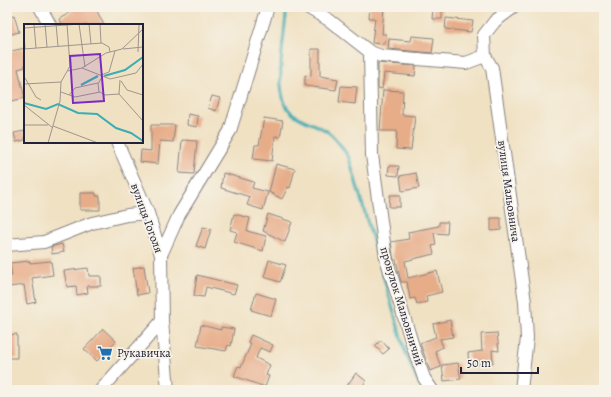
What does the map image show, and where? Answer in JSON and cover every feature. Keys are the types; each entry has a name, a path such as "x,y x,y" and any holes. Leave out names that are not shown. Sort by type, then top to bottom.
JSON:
{"street":[{"path":"40,7 49,24"},
{"path":"161,255 179,215 230,131 268,7"},
{"path":"307,7 330,20 370,52 381,56 457,63 476,61 485,56"},
{"name":"вулиця Мальовнича","path":"514,7 495,21 484,35 485,56 492,68 525,302 527,338 521,390"},
{"name":"провулок Мальовничий","path":"370,52 372,155 386,258 415,353 424,378 432,390"},
{"name":"вулиця Гоголя","path":"117,143 148,213 161,255 162,321 168,390"},
{"path":"7,245 44,242 92,223 128,215 148,213"},
{"path":"101,390 162,321"}],"building":[{"path":"71,7 95,7 104,24 62,24 59,19 73,11"},
{"path":"370,7 384,7 382,34 386,34 385,44 372,43 375,18 369,18"},
{"path":"433,7 442,7 442,19 432,19"},
{"path":"14,15 19,32 7,35 7,17"},
{"path":"446,18 473,21 471,32 445,29"},
{"path":"412,36 434,38 432,53 388,49 389,39 411,41"},
{"path":"24,48 24,67 18,69 24,98 7,102 7,83 13,82 7,52"},
{"path":"311,49 320,49 320,76 338,79 336,90 305,86 305,75 311,76"},
{"path":"378,63 416,66 415,76 384,73 382,89 378,88"},
{"path":"341,86 357,87 355,104 339,102"},
{"path":"383,90 403,91 402,115 415,116 411,150 396,149 397,131 380,131"},
{"path":"212,96 220,98 216,111 208,108"},
{"path":"188,114 198,116 197,127 187,125"},
{"path":"264,118 283,121 280,137 275,136 272,161 253,159 255,145 259,145"},
{"path":"151,125 175,125 173,142 160,141 158,164 140,162 141,150 151,151"},
{"path":"24,131 24,140 16,142 14,133"},
{"path":"182,140 197,141 194,174 179,173"},
{"path":"276,164 295,169 290,188 288,187 282,199 269,192"},
{"path":"389,166 399,166 398,176 388,175"},
{"path":"223,173 254,182 252,188 268,192 263,210 247,205 250,197 221,188"},
{"path":"416,173 419,188 402,191 400,176"},
{"path":"80,193 96,193 96,196 100,196 100,210 80,210"},
{"path":"390,195 400,195 400,207 389,207"},
{"path":"234,214 250,218 247,231 266,236 263,251 234,242 237,232 230,230"},
{"path":"268,214 292,222 285,242 263,231"},
{"path":"491,218 501,218 501,230 491,231"},
{"path":"439,222 448,222 447,234 434,233 436,245 432,246 434,254 405,261 408,278 437,271 442,292 426,296 427,302 417,304 415,298 410,299 407,282 401,282 396,260 394,260 393,256 391,242 409,239 408,232 439,226"},
{"path":"203,227 211,229 205,249 196,246"},
{"path":"62,244 64,252 52,254 51,247"},
{"path":"269,260 286,265 280,282 264,277"},
{"path":"30,261 30,263 51,261 53,275 32,278 36,302 27,304 24,285 9,287 8,276 12,276 10,263"},
{"path":"144,266 148,293 137,295 133,268"},
{"path":"88,268 89,276 101,276 101,286 87,286 88,293 77,295 76,286 67,287 64,271"},
{"path":"197,275 237,285 234,294 206,287 204,297 194,296"},
{"path":"256,293 276,299 271,316 251,310"},
{"path":"450,320 453,337 440,339 443,347 435,351 441,367 430,371 420,343 436,337 433,324"},
{"path":"201,325 221,330 221,327 234,329 231,346 228,345 226,351 197,346"},
{"path":"103,329 116,341 97,361 84,349"},
{"path":"497,333 499,351 492,350 493,363 469,365 468,353 482,351 481,334"},
{"path":"17,334 17,358 7,358 7,335"},
{"path":"251,335 273,345 270,352 260,348 256,358 270,365 266,375 269,376 265,387 234,376 238,366 241,367 251,344 248,342"},
{"path":"381,340 389,349 383,354 375,346"},
{"path":"458,363 461,379 444,381 442,365"},
{"path":"356,373 366,381 360,390 344,390"}],"waterway":[{"path":"286,15 281,67 282,95 286,105 292,113 331,134 349,158 405,351 416,378 424,390"}],"place":[{"name":"Рукавичка","path":"105,353"}]}
